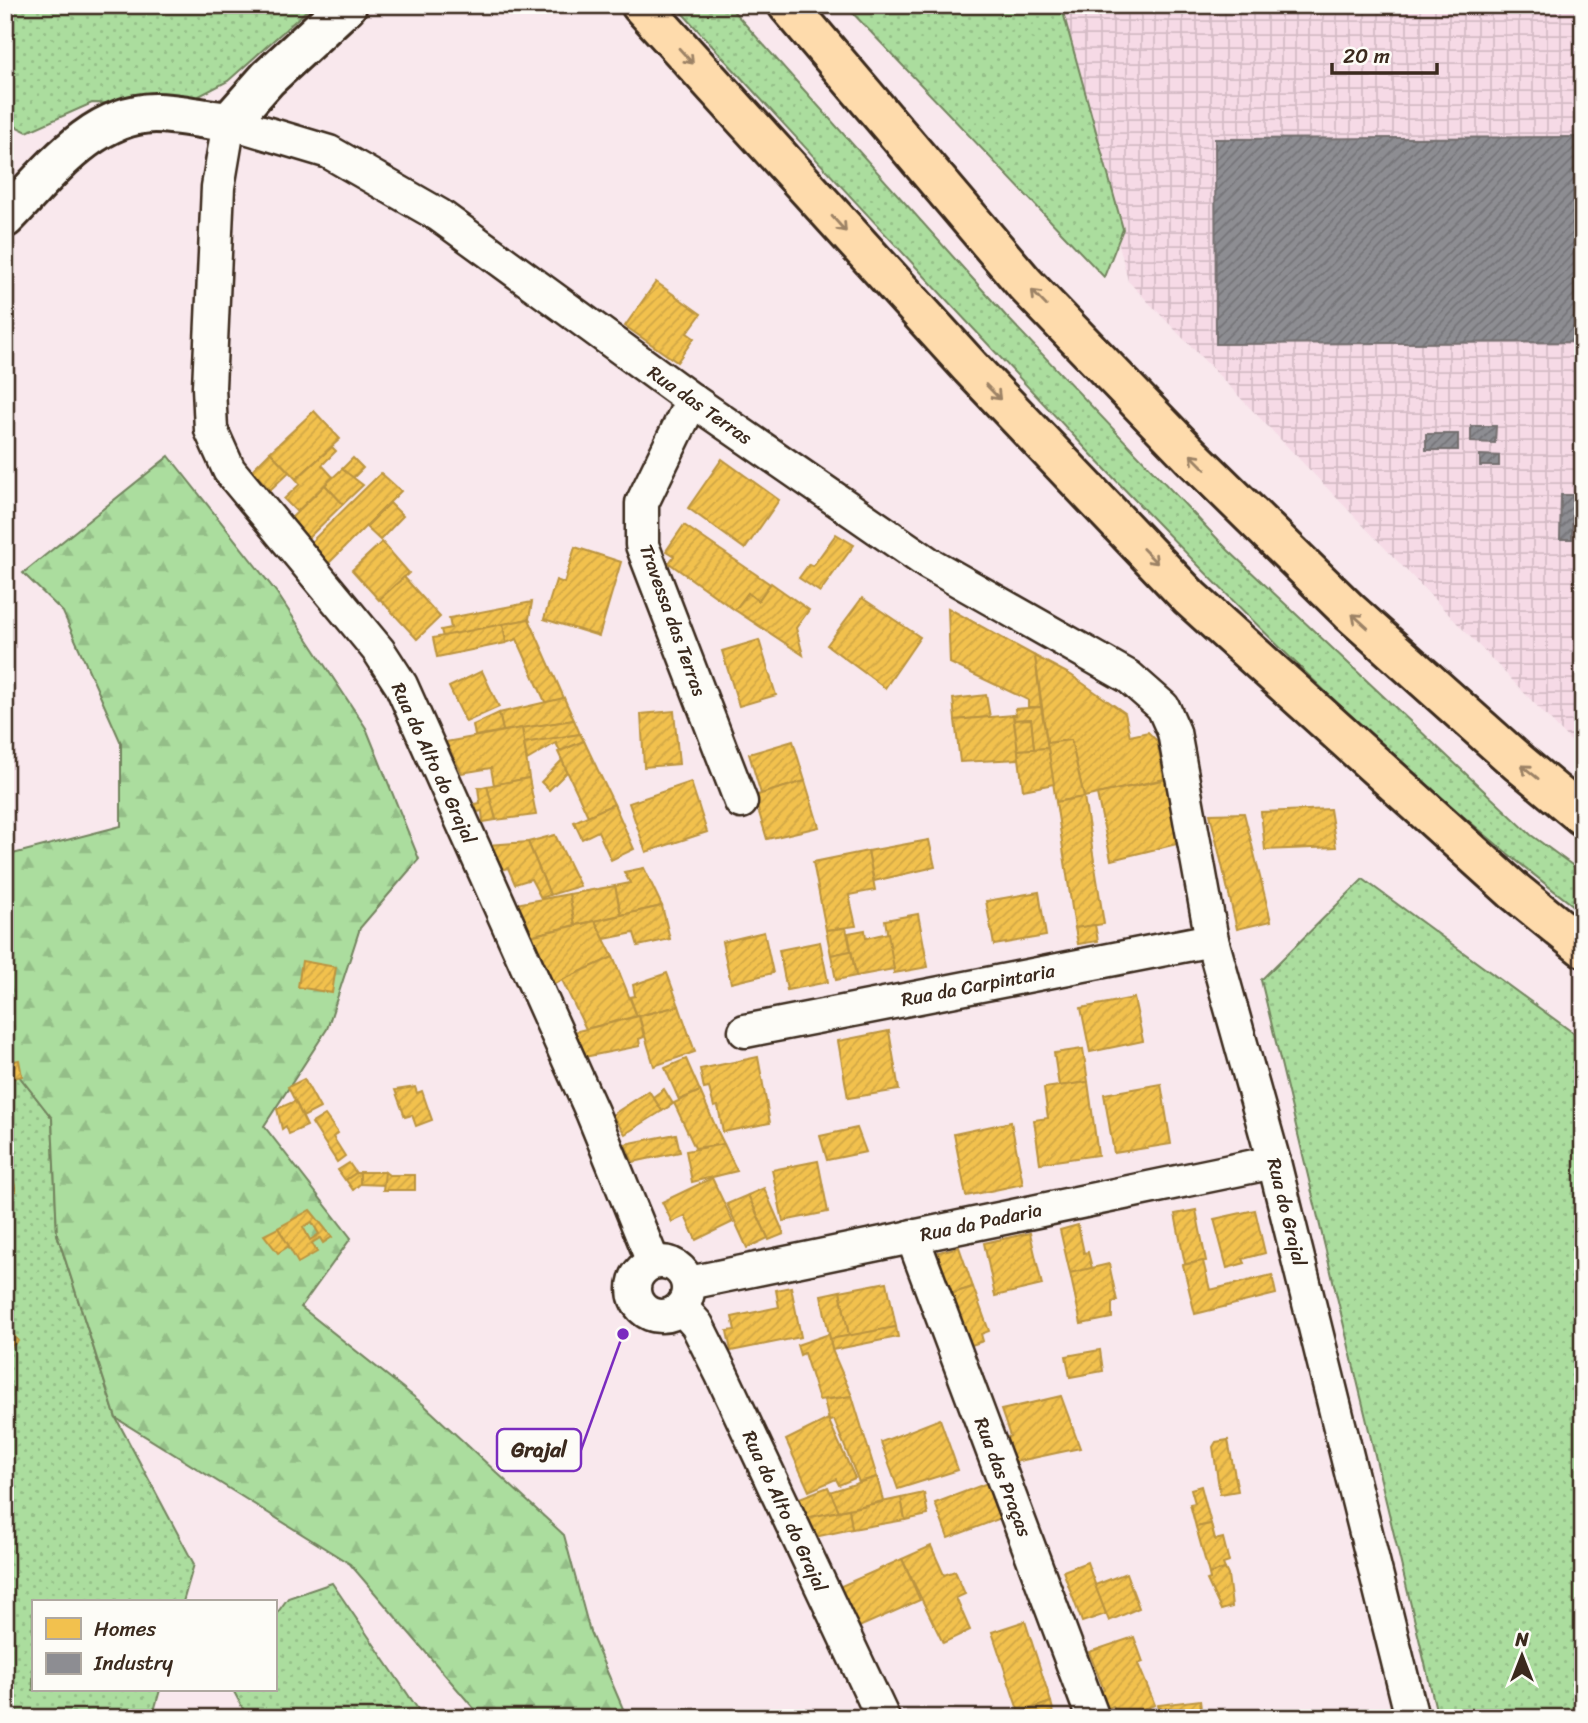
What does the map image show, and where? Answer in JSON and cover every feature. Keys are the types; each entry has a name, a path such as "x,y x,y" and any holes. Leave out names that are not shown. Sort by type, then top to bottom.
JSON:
{"highway":[{"path":"640,5 970,367 1190,598 1513,890 1583,947"},
{"path":"788,5 1026,284 1182,446 1350,612 1519,763 1583,816"}],"street":[{"path":"5,218 77,145 111,123 153,113 229,122 268,78 347,5"},
{"name":"Rua das Terras","path":"229,122 329,152 439,215 692,400 928,563 1129,677 1163,707"},
{"name":"Rua do Alto do Grajal","path":"229,122 218,187 209,387 211,430 229,470 379,651 401,685 592,1112 653,1262"},
{"name":"Travessa das Terras","path":"692,400 642,503 642,545 741,802"},
{"name":"Rua do Grajal","path":"1163,707 1174,732 1212,940 1274,1162 1412,1718"},
{"name":"Rua da Carpintaria","path":"745,1031 1212,940"},
{"name":"Rua da Padaria","path":"685,1295 912,1236 1274,1162"},
{"name":"Rua das Praças","path":"912,1236 1093,1718"},
{"path":"653,1262 668,1262 681,1269 685,1295 671,1314 659,1316 647,1312 638,1303 634,1291 635,1279 642,1269 653,1262"},
{"name":"Rua do Alto do Grajal","path":"685,1295 883,1718"}],"shaded area":[{"path":"1061,5 1583,5 1583,754 1128,281"}],"green space":[{"path":"5,5 313,5 228,81 182,105 92,103 27,132 5,121"},
{"path":"675,5 728,5 1006,316 1229,551 1531,835 1583,873 1583,913 1451,806 1265,633 1088,451"},
{"path":"845,5 1061,5 1123,229 1104,277"},
{"path":"169,456 277,593 366,728 419,859 360,928 327,1029 264,1126 351,1238 301,1307 423,1404 564,1535 590,1632 627,1718 482,1718 350,1564 116,1418 57,1234 52,1118 5,1058 5,856 121,826 121,743 63,612 23,573"},
{"path":"1363,879 1583,1040 1583,1718 1438,1718 1261,980"},
{"path":"5,1058 52,1118 57,1234 116,1418 194,1564 184,1600 32,1600 32,1692 159,1692 152,1718 5,1718"},
{"path":"332,1583 424,1718 248,1718 234,1692 276,1692 276,1615 288,1598"}],"building: Homes":[{"path":"656,282 701,314 687,333 694,338 677,362 625,326"},
{"path":"314,411 340,439 296,479 270,452"},
{"path":"332,447 336,451 322,465 333,477 297,512 284,499 300,484 296,479"},
{"path":"270,452 289,472 270,490 252,470"},
{"path":"353,458 363,468 352,479 342,469"},
{"path":"722,459 779,500 745,549 688,508"},
{"path":"342,469 363,485 343,504 325,485"},
{"path":"381,473 401,491 326,566 308,545"},
{"path":"325,485 343,504 305,541 287,522"},
{"path":"390,503 403,516 380,540 366,527"},
{"path":"684,525 770,584 758,601 748,593 735,610 669,563 674,556 666,551"},
{"path":"836,534 854,545 820,592 799,578 809,564 813,566"},
{"path":"382,542 409,573 379,600 352,570"},
{"path":"575,547 621,562 599,636 544,619 556,580 564,583"},
{"path":"404,577 440,617 417,639 380,599"},
{"path":"771,583 809,610 796,628 803,655 735,610 748,593 758,601"},
{"path":"862,598 920,637 885,688 827,645"},
{"path":"532,602 529,619 443,637 441,630 451,628 449,618"},
{"path":"948,608 1035,656 1041,707 1028,707 1028,700 950,663"},
{"path":"529,619 564,698 546,704 517,639 506,643 503,624"},
{"path":"503,624 506,643 437,657 433,638"},
{"path":"759,640 776,695 739,706 722,651"},
{"path":"1035,656 1071,675 1125,713 1130,736 1148,732 1157,741 1164,779 1084,797 1071,740 1047,743"},
{"path":"482,671 499,707 466,722 449,687"},
{"path":"986,695 990,717 955,720 953,699"},
{"path":"564,698 574,720 503,731 499,713"},
{"path":"1041,707 1048,748 1034,749 1031,719 1014,720 1013,715 1016,715 1015,709"},
{"path":"674,711 679,764 644,767 641,714"},
{"path":"499,713 503,731 475,736 473,725"},
{"path":"1013,715 1019,759 960,762 955,720"},
{"path":"1031,719 1034,749 1018,750 1014,720"},
{"path":"574,720 580,734 524,743 522,728"},
{"path":"522,728 529,778 494,785 491,768 462,773 446,742"},
{"path":"580,734 584,741 560,751 556,743 527,760 524,743"},
{"path":"1071,740 1084,797 1056,802 1047,743"},
{"path":"584,741 614,804 588,816 558,752"},
{"path":"793,741 805,781 761,794 749,754"},
{"path":"1048,748 1054,784 1023,790 1018,750"},
{"path":"562,760 567,772 549,790 541,782"},
{"path":"529,778 536,815 496,820 487,786"},
{"path":"1172,778 1185,842 1111,860 1097,794"},
{"path":"805,781 819,827 767,839 754,796"},
{"path":"691,782 707,832 646,852 629,803"},
{"path":"487,786 496,820 483,822 482,811 477,812 475,804 480,803 478,788"},
{"path":"1084,797 1104,924 1075,928 1056,802"},
{"path":"614,804 634,849 611,860 598,831 582,839 574,822"},
{"path":"1330,809 1336,847 1265,850 1261,812"},
{"path":"1244,813 1271,921 1237,929 1210,814"},
{"path":"555,835 580,886 550,895 528,842"},
{"path":"929,840 935,867 874,881 868,851"},
{"path":"528,842 550,895 541,898 531,879 515,884 508,868 500,870 488,845"},
{"path":"868,851 875,890 849,895 856,926 826,930 813,862"},
{"path":"644,868 662,906 621,915 615,886 630,883 624,872"},
{"path":"615,886 621,915 575,925 569,894"},
{"path":"1039,892 1046,936 994,945 986,901"},
{"path":"569,894 575,925 530,936 516,904"},
{"path":"662,906 670,939 638,946 634,933 604,939 595,921"},
{"path":"918,914 928,967 894,973 885,920"},
{"path":"595,921 613,957 552,985 530,936"},
{"path":"1095,925 1098,941 1078,944 1075,928"},
{"path":"846,928 851,951 831,955 826,930"},
{"path":"865,930 866,938 888,933 894,969 856,976 848,933"},
{"path":"764,932 773,973 731,983 722,942"},
{"path":"820,942 828,982 787,990 779,950"},
{"path":"851,951 856,976 836,980 831,955"},
{"path":"613,957 637,1016 586,1029 562,980"},
{"path":"302,961 336,967 332,993 298,987"},
{"path":"667,973 679,1006 637,1016 630,997 635,996 633,985"},
{"path":"1134,998 1143,1041 1090,1052 1081,1008"},
{"path":"679,1006 695,1052 654,1066 639,1016"},
{"path":"639,1016 644,1037 639,1039 640,1046 584,1057 574,1032"},
{"path":"889,1031 899,1090 848,1098 838,1041"},
{"path":"1083,1049 1088,1082 1059,1086 1054,1053"},
{"path":"758,1057 770,1123 723,1132 718,1106 714,1107 709,1088 704,1089 700,1069"},
{"path":"686,1059 700,1091 679,1100 665,1068"},
{"path":"19,1060 22,1076 8,1079 5,1063"},
{"path":"304,1079 320,1108 303,1117 288,1087"},
{"path":"1088,1082 1098,1155 1040,1163 1034,1120 1048,1118 1044,1088"},
{"path":"1161,1084 1171,1144 1114,1153 1104,1094"},
{"path":"415,1087 417,1093 422,1091 432,1120 416,1126 412,1115 405,1117 395,1090"},
{"path":"664,1089 673,1104 662,1111 653,1097"},
{"path":"649,1091 662,1111 625,1134 612,1115"},
{"path":"700,1091 724,1144 695,1148 674,1103"},
{"path":"295,1101 307,1126 289,1134 286,1126 282,1129 277,1109"},
{"path":"325,1115 338,1133 333,1137 345,1156 337,1162 312,1123"},
{"path":"1011,1122 1023,1184 966,1196 954,1134"},
{"path":"857,1128 866,1152 827,1160 820,1136"},
{"path":"676,1134 680,1152 633,1162 625,1144"},
{"path":"724,1144 737,1171 692,1182 686,1151"},
{"path":"818,1161 828,1212 783,1221 772,1170"},
{"path":"349,1163 356,1173 345,1180 338,1170"},
{"path":"10,1167 16,1191 5,1194 5,1168"},
{"path":"360,1172 385,1172 385,1185 359,1184"},
{"path":"385,1172 389,1175 415,1175 415,1190 383,1190"},
{"path":"360,1173 360,1184 353,1190 346,1180"},
{"path":"712,1178 733,1222 696,1240 685,1216 672,1222 662,1202"},
{"path":"764,1188 784,1234 769,1240 748,1195"},
{"path":"748,1195 768,1238 747,1248 727,1204"},
{"path":"310,1210 332,1237 323,1243 320,1238 312,1243 317,1252 298,1263 278,1228","holes":["312,1222 319,1234 310,1240 303,1227"]},
{"path":"1196,1210 1206,1261 1185,1264 1175,1214"},
{"path":"1255,1210 1265,1253 1243,1259 1245,1263 1227,1268 1214,1219"},
{"path":"1078,1225 1084,1253 1088,1252 1092,1268 1070,1273 1060,1230"},
{"path":"278,1228 289,1246 278,1253 264,1235"},
{"path":"1030,1233 1042,1285 995,1296 984,1243"},
{"path":"959,1247 973,1287 944,1296 935,1253"},
{"path":"1203,1261 1210,1290 1272,1275 1276,1294 1195,1314 1183,1265"},
{"path":"1109,1264 1117,1301 1112,1302 1112,1318 1081,1324 1070,1273"},
{"path":"887,1282 896,1327 849,1336 840,1291"},
{"path":"791,1287 801,1337 731,1351 727,1331 735,1330 732,1317 779,1307 776,1290"},
{"path":"973,1287 989,1331 981,1334 983,1341 963,1348 944,1296"},
{"path":"840,1291 849,1336 830,1339 821,1295"},
{"path":"896,1327 898,1337 832,1350 830,1339"},
{"path":"11,1331 18,1341 5,1351 5,1335"},
{"path":"829,1334 832,1350 852,1396 819,1400 804,1353 800,1355 797,1345"},
{"path":"1100,1350 1103,1371 1070,1377 1066,1356"},
{"path":"852,1396 877,1477 859,1482 834,1420 829,1421 824,1400"},
{"path":"1061,1396 1080,1448 1014,1462 1006,1438 1010,1436 1001,1410"},
{"path":"828,1419 855,1478 839,1485 836,1479 809,1491 786,1440"},
{"path":"940,1419 958,1470 898,1489 881,1442"},
{"path":"1228,1440 1238,1491 1220,1494 1213,1447 1216,1442"},
{"path":"877,1477 883,1501 839,1511 829,1492"},
{"path":"990,1482 1004,1517 948,1538 935,1503"},
{"path":"1201,1486 1211,1524 1196,1527 1190,1504 1195,1503 1191,1489"},
{"path":"828,1487 839,1511 797,1520 789,1502"},
{"path":"924,1493 928,1515 905,1520 901,1498"},
{"path":"901,1498 905,1520 852,1529 849,1509"},
{"path":"849,1509 852,1529 805,1539 797,1520"},
{"path":"1211,1524 1215,1540 1223,1538 1229,1562 1223,1564 1225,1569 1209,1574 1196,1527"},
{"path":"931,1546 944,1575 955,1571 965,1594 956,1598 970,1630 943,1643 902,1559"},
{"path":"902,1559 920,1600 848,1632 830,1591"},
{"path":"1087,1562 1106,1614 1082,1622 1063,1571"},
{"path":"1225,1569 1232,1607 1221,1610 1207,1580 1210,1579 1209,1574"},
{"path":"1126,1573 1139,1608 1109,1621 1095,1585"},
{"path":"1025,1621 1051,1702 1019,1713 992,1632"},
{"path":"1134,1637 1143,1662 1138,1664 1155,1705 1118,1718 1113,1706 1103,1710 1096,1693 1104,1690 1089,1652"},
{"path":"1200,1700 1202,1718 1160,1718 1158,1705"},
{"path":"1051,1702 1055,1718 1021,1718 1019,1713"},
{"path":"1149,1707 1151,1718 1122,1718"}],"building: Industry":[{"path":"1583,137 1583,342 1216,344 1215,139"},
{"path":"1471,426 1496,426 1495,443 1471,442"},
{"path":"1426,434 1458,434 1458,450 1426,450"},
{"path":"1480,455 1499,456 1499,466 1480,466"},
{"path":"1561,495 1573,495 1572,539 1560,539"}],"place":[{"name":"Grajal","path":"623,1334"}]}
